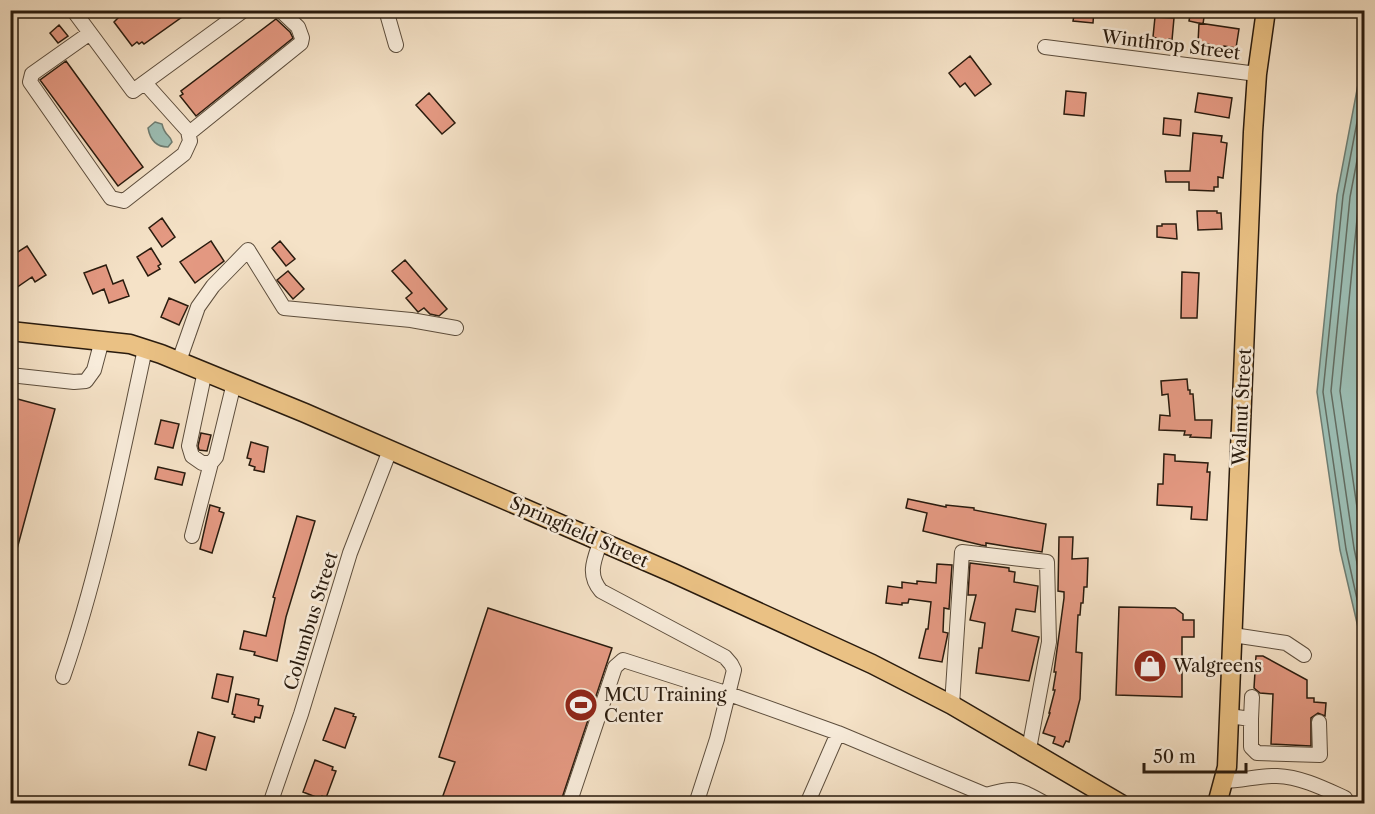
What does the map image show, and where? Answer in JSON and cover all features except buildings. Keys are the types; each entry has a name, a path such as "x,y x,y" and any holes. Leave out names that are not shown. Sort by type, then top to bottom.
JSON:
{"main road":[{"name":"Walnut Street","path":"1217,804 1227,766 1249,217 1257,74 1266,10"},
{"name":"Springfield Street","path":"10,332 102,340 145,349 204,371 390,450 824,642 952,705 1121,804"},
{"path":"1224,781 1230,804"}],"street":[{"path":"73,10 90,33 139,87 188,131 190,141 184,154 124,201 111,198 30,82 32,74 90,33"},
{"path":"139,87 244,10"},
{"path":"188,131 193,130 301,43 302,38 298,27 280,10"},
{"path":"386,10 396,45"},
{"name":"Winthrop Street","path":"1045,47 1257,74"},
{"path":"179,361 198,307 213,286 248,250 284,308 411,320 456,328"},
{"path":"10,375 74,382 86,381 94,370 102,340"},
{"path":"63,677 78,634 108,520 145,349"},
{"path":"204,371 189,446 192,456 202,463 211,464"},
{"path":"192,536 211,464 216,457 234,384"},
{"name":"Columbus Street","path":"270,804 302,714 350,553 390,450"},
{"path":"600,543 592,564 595,585 601,591 725,657 734,670 717,740 696,804"},
{"path":"952,705 962,552 1047,562 1049,642 1029,749"},
{"path":"1233,635 1286,643 1304,655"},
{"path":"569,804 615,667 618,663 627,661 838,733 984,799 1013,789 1021,790 1046,804"},
{"path":"1252,698 1251,747 1257,753 1320,755 1319,722"},
{"path":"1229,716 1251,718"},
{"path":"807,804 838,733"},
{"path":"1224,781 1275,776 1293,777 1345,798 1348,804"}],"water":[{"path":"1364,53 1364,653 1340,550 1317,392 1337,195"},
{"path":"155,122 162,124 171,139 172,142 168,147 157,144 150,136 148,128"}],"place":[{"name":"Walgreens","path":"1150,666"},
{"name":"MCU Training Center","path":"581,705"}]}
